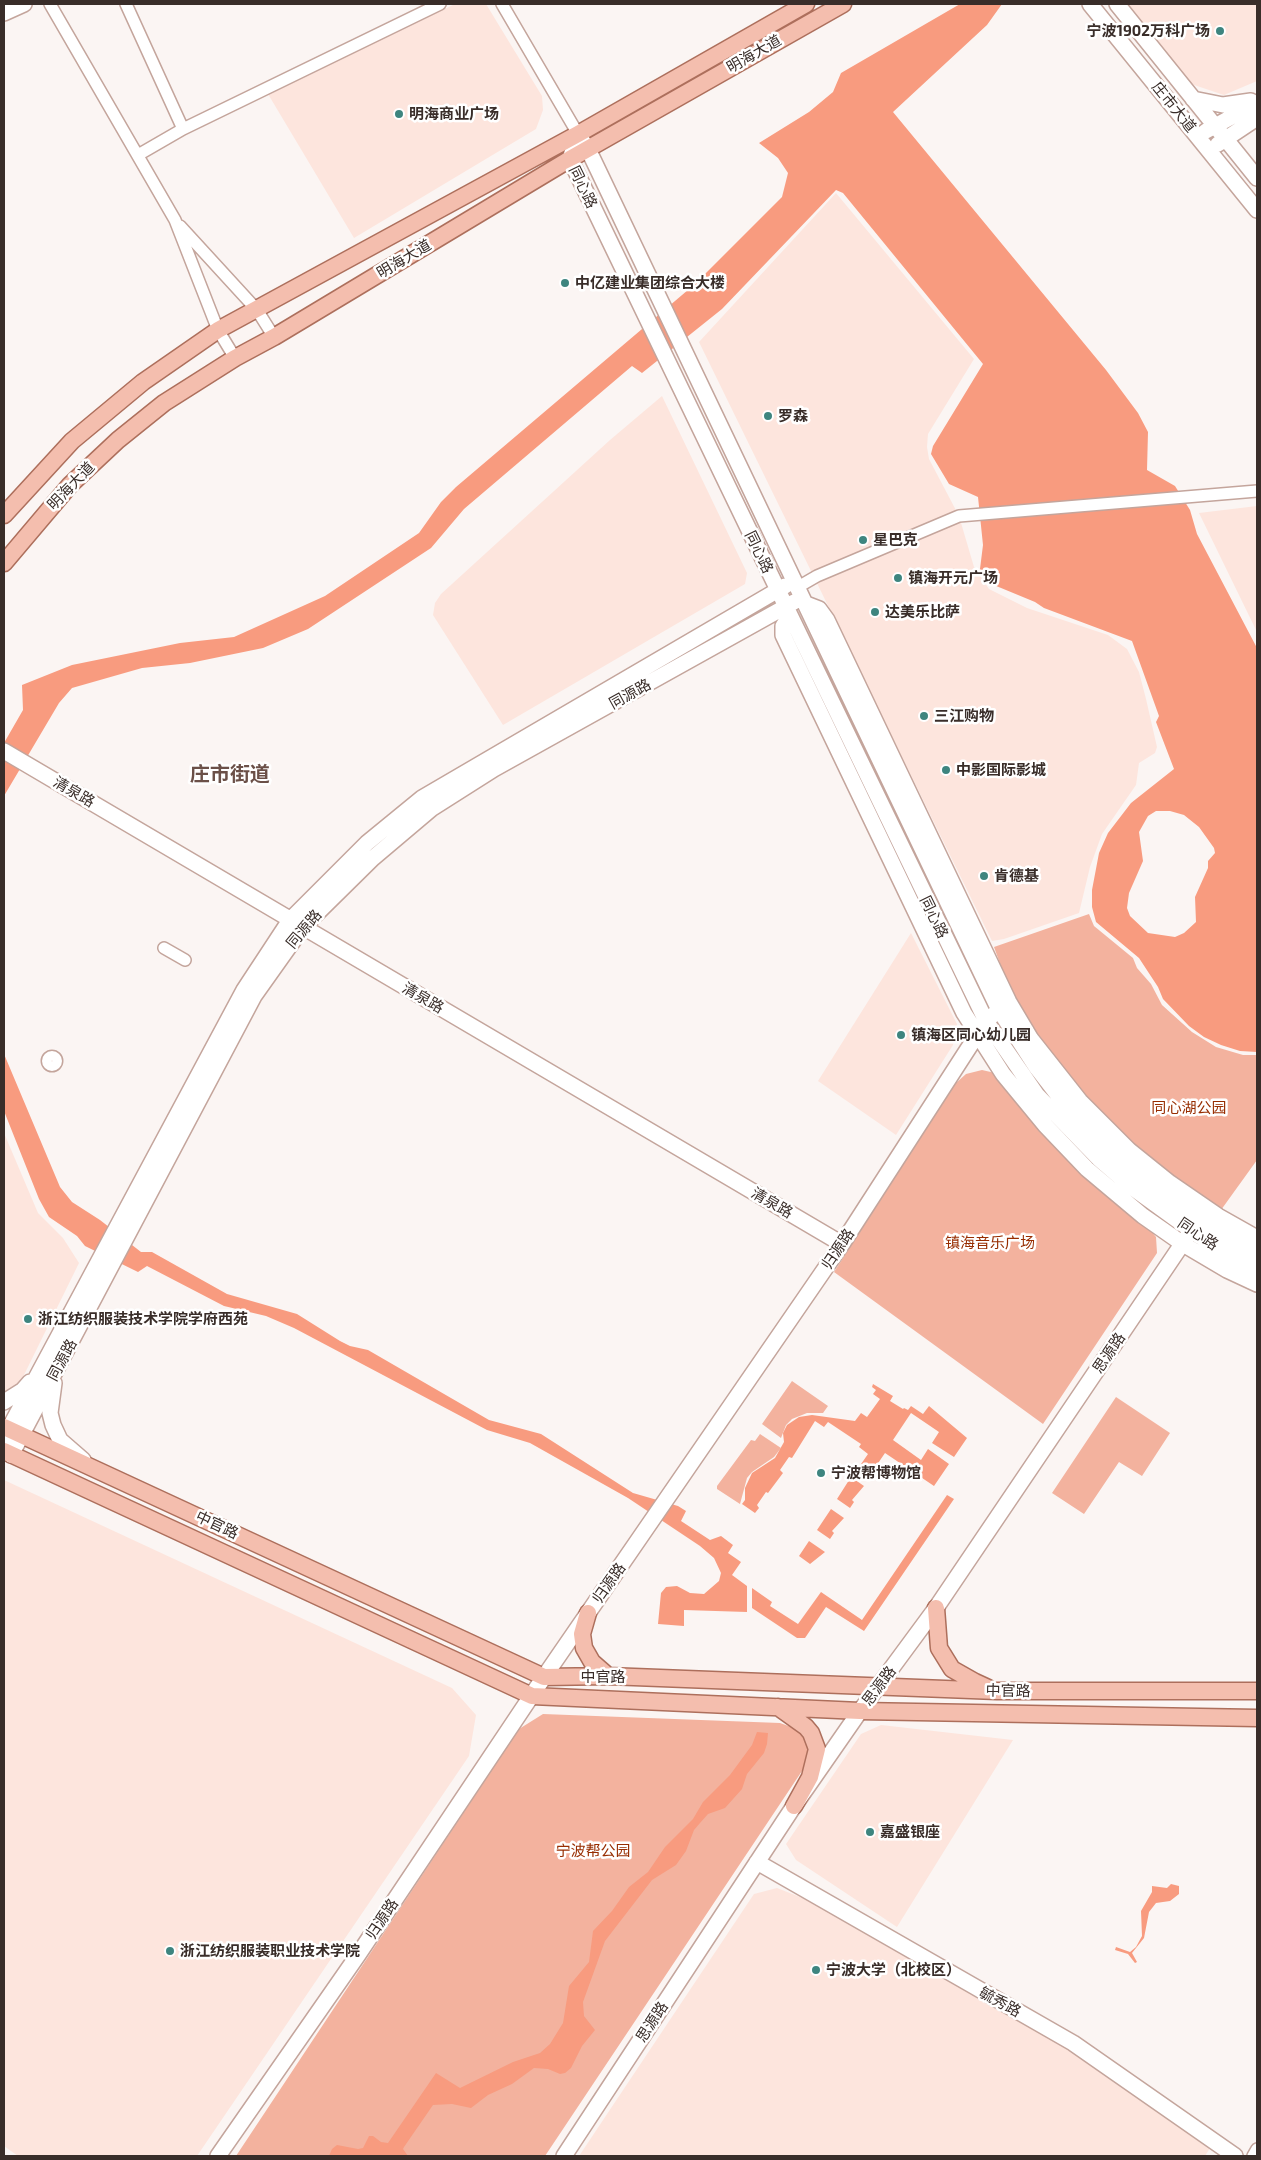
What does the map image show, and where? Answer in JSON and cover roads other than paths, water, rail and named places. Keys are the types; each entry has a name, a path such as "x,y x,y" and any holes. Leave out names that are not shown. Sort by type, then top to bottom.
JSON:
{"main road":[{"name":"明海大道","path":"4,515 72,441 143,382 218,330 578,134 806,4"},
{"name":"明海大道","path":"4,563 70,484 118,440 164,403 570,159 844,4"},
{"name":"中官路","path":"10,1432 92,1467 544,1677 608,1676 997,1691 1257,1691"},
{"name":"中官路","path":"7,1453 532,1696 860,1711 1257,1718"},
{"path":"936,1608 938,1648 952,1669 975,1682 997,1691"},
{"path":"588,1613 582,1634 584,1648 592,1662 608,1676"},
{"path":"778,1707 806,1727 811,1733 816,1749 810,1777 794,1806"}],"street":[{"path":"4,13 24,4"},
{"path":"50,4 175,220 218,330 236,358"},
{"path":"126,4 183,129"},
{"path":"138,155 183,129 440,4"},
{"path":"502,4 578,134"},
{"name":"庄市大道","path":"1090,4 1257,210"},
{"name":"庄市大道","path":"1117,4 1257,178"},
{"path":"1194,99 1223,105 1257,101"},
{"path":"1198,137 1257,101"},
{"path":"1210,151 1225,138 1257,118"},
{"name":"同心路","path":"578,134 588,149 662,308 999,1010 1036,1067 1090,1131 1225,1253 1257,1268"},
{"name":"同心路","path":"578,134 570,159 986,1021 1037,1095 1065,1126 1127,1183 1195,1225 1257,1253"},
{"path":"175,220 257,310 274,337"},
{"path":"1257,491 1206,497 959,516 818,576 800,592 819,609 827,620 1010,1002 1031,1039 1080,1102 1129,1150 1170,1183 1218,1216 1257,1238"},
{"name":"同源路","path":"7,1453 10,1432 50,1368 254,996 297,923 368,843 422,798 777,590 800,592 788,611 494,769 431,809 297,923"},
{"path":"788,611 783,626 783,635 964,1013 1003,1074 1039,1118 1087,1169 1143,1216 1183,1244 1227,1270 1257,1284"},
{"name":"清泉路","path":"4,751 842,1244"},
{"path":"164,948 185,960"},
{"name":"归源路","path":"218,2156 358,1955 544,1677 842,1244 977,1034 986,1021 999,1010"},
{"name":"思源路","path":"564,2156 794,1806 860,1711 936,1608 1195,1225"},
{"path":"4,1402 23,1390 50,1368"},
{"path":"50,1368 50,1413 53,1425 60,1440 92,1467"},
{"name":"毓秀路","path":"757,1862 1073,2043 1235,2156"},
{"path":"1253,2156 1257,2149"}],"place":[{"name":"宁波1902万科广场","path":"1220,31"},
{"name":"明海商业广场","path":"399,114"},
{"name":"中亿建业集团综合大楼","path":"565,283"},
{"name":"罗森","path":"768,416"},
{"name":"星巴克","path":"863,540"},
{"name":"镇海开元广场","path":"898,578"},
{"name":"达美乐比萨","path":"875,612"},
{"name":"三江购物","path":"924,716"},
{"name":"中影国际影城","path":"946,770"},
{"name":"肯德基","path":"984,876"},
{"name":"镇海区同心幼儿园","path":"901,1035"},
{"name":"浙江纺织服装技术学院学府西苑","path":"28,1319"},
{"name":"宁波帮博物馆","path":"821,1473"},
{"name":"嘉盛银座","path":"870,1832"},
{"name":"浙江纺织服装职业技术学院","path":"170,1951"},
{"name":"宁波大学（北校区）","path":"816,1970"}],"district":[{"name":"庄市街道","path":"230,774"}],"park label":[{"name":"同心湖公园","path":"1189,1108"},
{"name":"镇海音乐广场","path":"990,1243"},
{"name":"宁波帮公园","path":"593,1851"}]}
